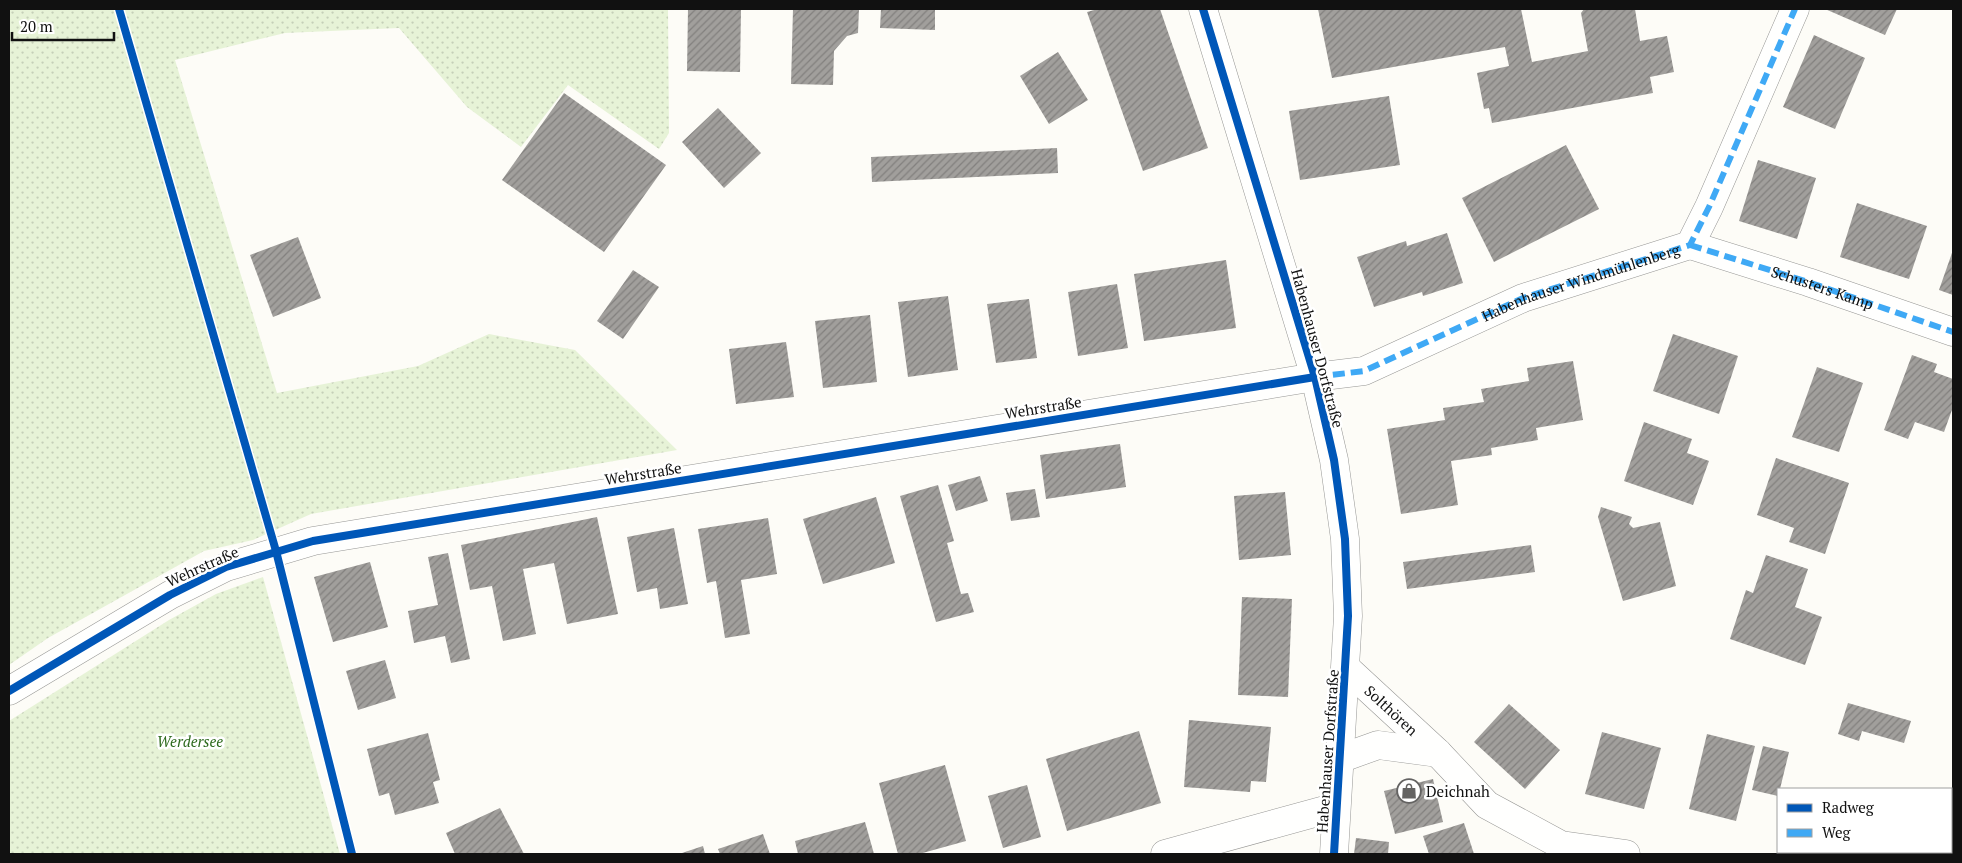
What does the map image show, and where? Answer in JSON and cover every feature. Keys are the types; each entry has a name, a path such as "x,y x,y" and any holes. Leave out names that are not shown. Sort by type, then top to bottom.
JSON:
{"street":[{"name":"Habenhauser Dorfstraße","path":"1203,9 1315,377 1334,460 1345,539 1348,616 1334,854"},
{"name":"Habenhauser Windmühlenberg","path":"1315,377 1364,371 1522,298 1690,245 1709,207 1795,9"},
{"name":"Schusters Kamp","path":"1690,245 1808,282 1953,332"},
{"name":"Wehrstraße","path":"9,691 98,637 186,587 226,567 312,541 1315,377"},
{"name":"Solthören","path":"1346,668 1438,753 1488,805 1561,845 1626,854"},
{"name":"Solthören","path":"1339,759 1378,745 1438,753"},
{"path":"1165,854 1336,807"}],"green space":[{"path":"9,9 668,9 669,133 659,149 568,85 521,147 467,107 399,28 285,33 175,60 277,393 418,366 489,334 575,350 677,450 311,514 253,540 204,551 48,638 9,665"},
{"name":"Werdersee","path":"263,577 340,854 9,854 9,721 169,620 216,594"}],"building":[{"path":"688,9 741,9 740,72 687,71"},
{"path":"793,9 859,9 858,33 847,36 834,51 833,85 791,84"},
{"path":"881,9 935,9 935,30 880,28"},
{"path":"1098,9 1160,9 1208,148 1143,171 1087,12"},
{"path":"1318,9 1521,9 1532,62 1588,51 1581,13 1584,9 1635,9 1640,41 1667,36 1674,72 1650,77 1653,93 1492,123 1489,108 1484,109 1477,73 1509,66 1505,47 1332,78"},
{"path":"1825,9 1897,9 1885,35"},
{"path":"1814,35 1865,58 1835,129 1783,107"},
{"path":"1058,52 1088,100 1049,124 1020,76"},
{"path":"564,93 666,165 604,252 502,180"},
{"path":"1389,96 1400,165 1300,180 1289,111"},
{"path":"718,108 761,153 724,188 682,142"},
{"path":"1566,145 1599,209 1494,262 1462,198"},
{"path":"1057,148 1058,173 872,182 871,157"},
{"path":"1758,160 1816,178 1797,239 1739,221"},
{"path":"1857,203 1927,226 1909,279 1840,257"},
{"path":"1447,233 1463,283 1423,296 1422,292 1374,307 1357,257 1406,241 1407,246"},
{"path":"298,237 321,298 273,317 250,255"},
{"path":"1953,250 1953,295 1939,290"},
{"path":"1226,260 1236,328 1144,341 1134,274"},
{"path":"633,270 659,287 623,339 597,321"},
{"path":"1117,284 1128,348 1078,356 1068,292"},
{"path":"948,296 958,370 908,377 898,302"},
{"path":"1029,299 1037,358 996,363 987,304"},
{"path":"870,315 877,382 823,388 815,321"},
{"path":"1673,334 1738,356 1719,414 1653,391"},
{"path":"786,342 794,397 736,404 729,349"},
{"path":"1912,355 1937,364 1934,372 1953,379 1953,407 1944,432 1915,422 1908,439 1884,430"},
{"path":"1573,361 1583,420 1536,428 1538,440 1491,448 1492,455 1451,461 1458,505 1401,514 1387,429 1445,420 1443,408 1484,402 1481,389 1529,381 1527,368"},
{"path":"1817,367 1863,383 1839,452 1792,437"},
{"path":"1644,422 1692,439 1687,453 1709,461 1693,505 1624,481"},
{"path":"1120,444 1126,487 1046,499 1040,455"},
{"path":"1776,458 1849,483 1825,554 1789,542 1794,528 1757,515"},
{"path":"980,476 988,501 956,511 948,485"},
{"path":"938,485 954,541 947,543 961,594 968,593 974,612 936,622 900,496"},
{"path":"1035,489 1040,517 1011,521 1006,493"},
{"path":"1285,492 1291,555 1239,560 1234,496"},
{"path":"876,497 895,563 823,584 803,519"},
{"path":"1601,507 1632,517 1629,524 1633,528 1660,522 1676,586 1623,601 1598,517"},
{"path":"597,517 618,614 567,624 554,563 523,569 536,634 503,641 492,586 470,590 461,545"},
{"path":"768,518 777,574 741,580 750,634 725,638 716,581 707,583 698,529"},
{"path":"674,528 688,604 660,609 657,588 637,592 627,537"},
{"path":"1531,545 1535,572 1407,589 1403,562"},
{"path":"448,553 470,659 451,663 445,636 414,643 408,611 438,605 428,557"},
{"path":"1766,555 1808,569 1795,607 1822,617 1805,665 1730,639 1746,590 1753,593"},
{"path":"370,562 388,627 333,642 314,577"},
{"path":"1242,597 1292,599 1288,697 1238,695"},
{"path":"385,660 396,698 358,710 346,671"},
{"path":"1848,703 1911,721 1904,743 1862,731 1859,741 1838,734"},
{"path":"1509,704 1560,750 1525,789 1474,742"},
{"path":"1189,720 1271,727 1266,782 1251,781 1250,792 1184,787"},
{"path":"1139,731 1161,803 1067,831 1046,759"},
{"path":"1602,732 1661,748 1644,809 1585,794"},
{"path":"428,733 440,780 433,782 439,803 395,815 389,793 379,796 367,749"},
{"path":"1707,734 1755,746 1736,821 1689,809"},
{"path":"1763,746 1789,752 1780,788 1777,788 1777,796 1752,790"},
{"path":"945,765 966,841 919,854 898,854 879,783"},
{"path":"1433,779 1443,822 1395,834 1384,791"},
{"path":"1027,785 1041,837 1003,848 988,796"},
{"path":"500,808 524,854 455,854 446,833"},
{"path":"1953,811 1953,854 1832,854 1952,853"},
{"path":"865,822 874,854 798,854 795,841"},
{"path":"1464,823 1474,854 1429,854 1423,836"},
{"path":"763,834 770,854 720,854 718,849"},
{"path":"1356,838 1389,842 1388,854 1354,854"},
{"path":"703,846 705,854 679,854"}],"marked path":[{"path":"1315,377 1364,371 1523,298 1690,245 1709,207 1795,9"},
{"path":"1690,245 1808,282 1953,332"}],"cycle path":[{"path":"119,9 276,551 352,854"},
{"path":"1203,9 1315,377 1334,460 1345,539 1348,616 1334,854"},
{"path":"9,691 170,595 226,567 313,541 1315,377"}],"place":[{"name":"Deichnah","path":"1409,791"}]}
